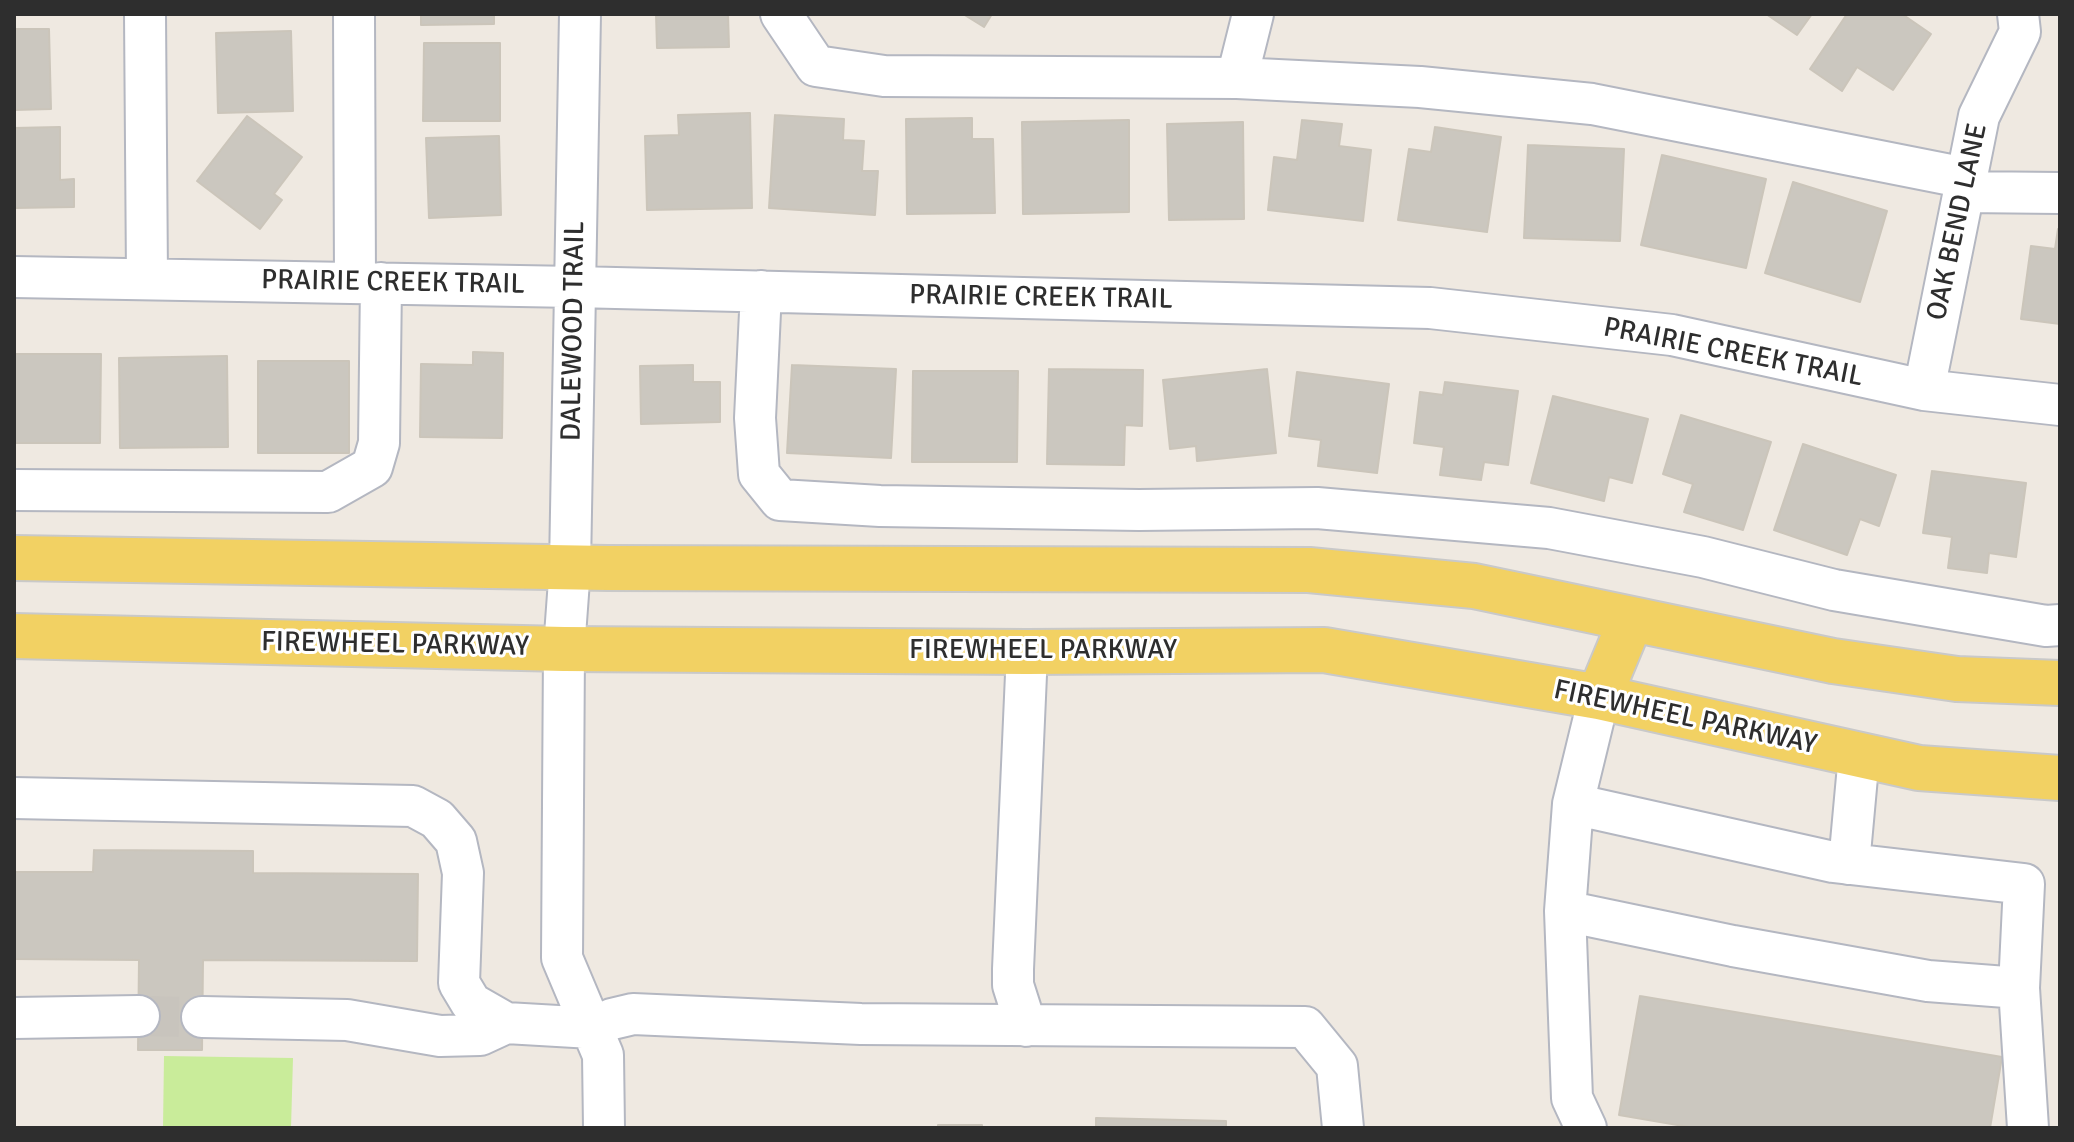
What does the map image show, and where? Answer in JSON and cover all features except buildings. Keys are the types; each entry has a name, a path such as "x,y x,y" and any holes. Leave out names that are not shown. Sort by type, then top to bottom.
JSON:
{"main road":[{"path":"14,558 570,567 1309,570 1474,586 1833,661 1957,679 2060,683"},
{"path":"1599,697 1631,620"},
{"name":"FIREWHEEL PARKWAY","path":"14,636 564,649 1324,650 1599,697 1919,768 2060,778"}],"street":[{"path":"145,14 147,278"},
{"path":"14,490 328,492 372,467 379,443 354,14"},
{"name":"DALEWOOD TRAIL","path":"580,14 570,567 564,649 562,958 603,1055 604,1128"},
{"path":"781,14 816,66 884,76 1237,78 1420,87 1592,104 1965,185 2060,193"},
{"path":"1237,78 1253,14"},
{"name":"OAK BEND LANE","path":"1924,390 1979,116 2020,32 2018,14"},
{"name":"PRAIRIE CREEK TRAIL","path":"14,277 368,282 1430,308 1672,335 1924,390 2060,405"},
{"path":"761,291 755,418 759,474 780,500 880,506 1123,510 1317,508 1549,528 1703,557 1834,590 2046,626 2060,625"},
{"path":"1026,1026 1013,985 1013,969 1027,652"},
{"path":"1586,1128 1572,1098 1565,911 1573,804 1599,697"},
{"path":"1849,864 1859,755"},
{"path":"14,798 413,806 437,819 456,841 463,873 459,983 471,1003 506,1023 592,1028 633,1014 861,1024 1305,1027 1337,1066 1343,1128"},
{"path":"1573,804 1849,864 2024,884 2019,988 2028,1128"},
{"path":"1565,911 1763,952 1928,981 2019,988"},
{"path":"14,1018 139,1016"},
{"path":"202,1017 347,1020 440,1036 480,1035 506,1023"}],"green space":[{"path":"164,1056 293,1058 291,1128 163,1128"}],"tunnel":[{"path":"139,1016 202,1017"}]}
